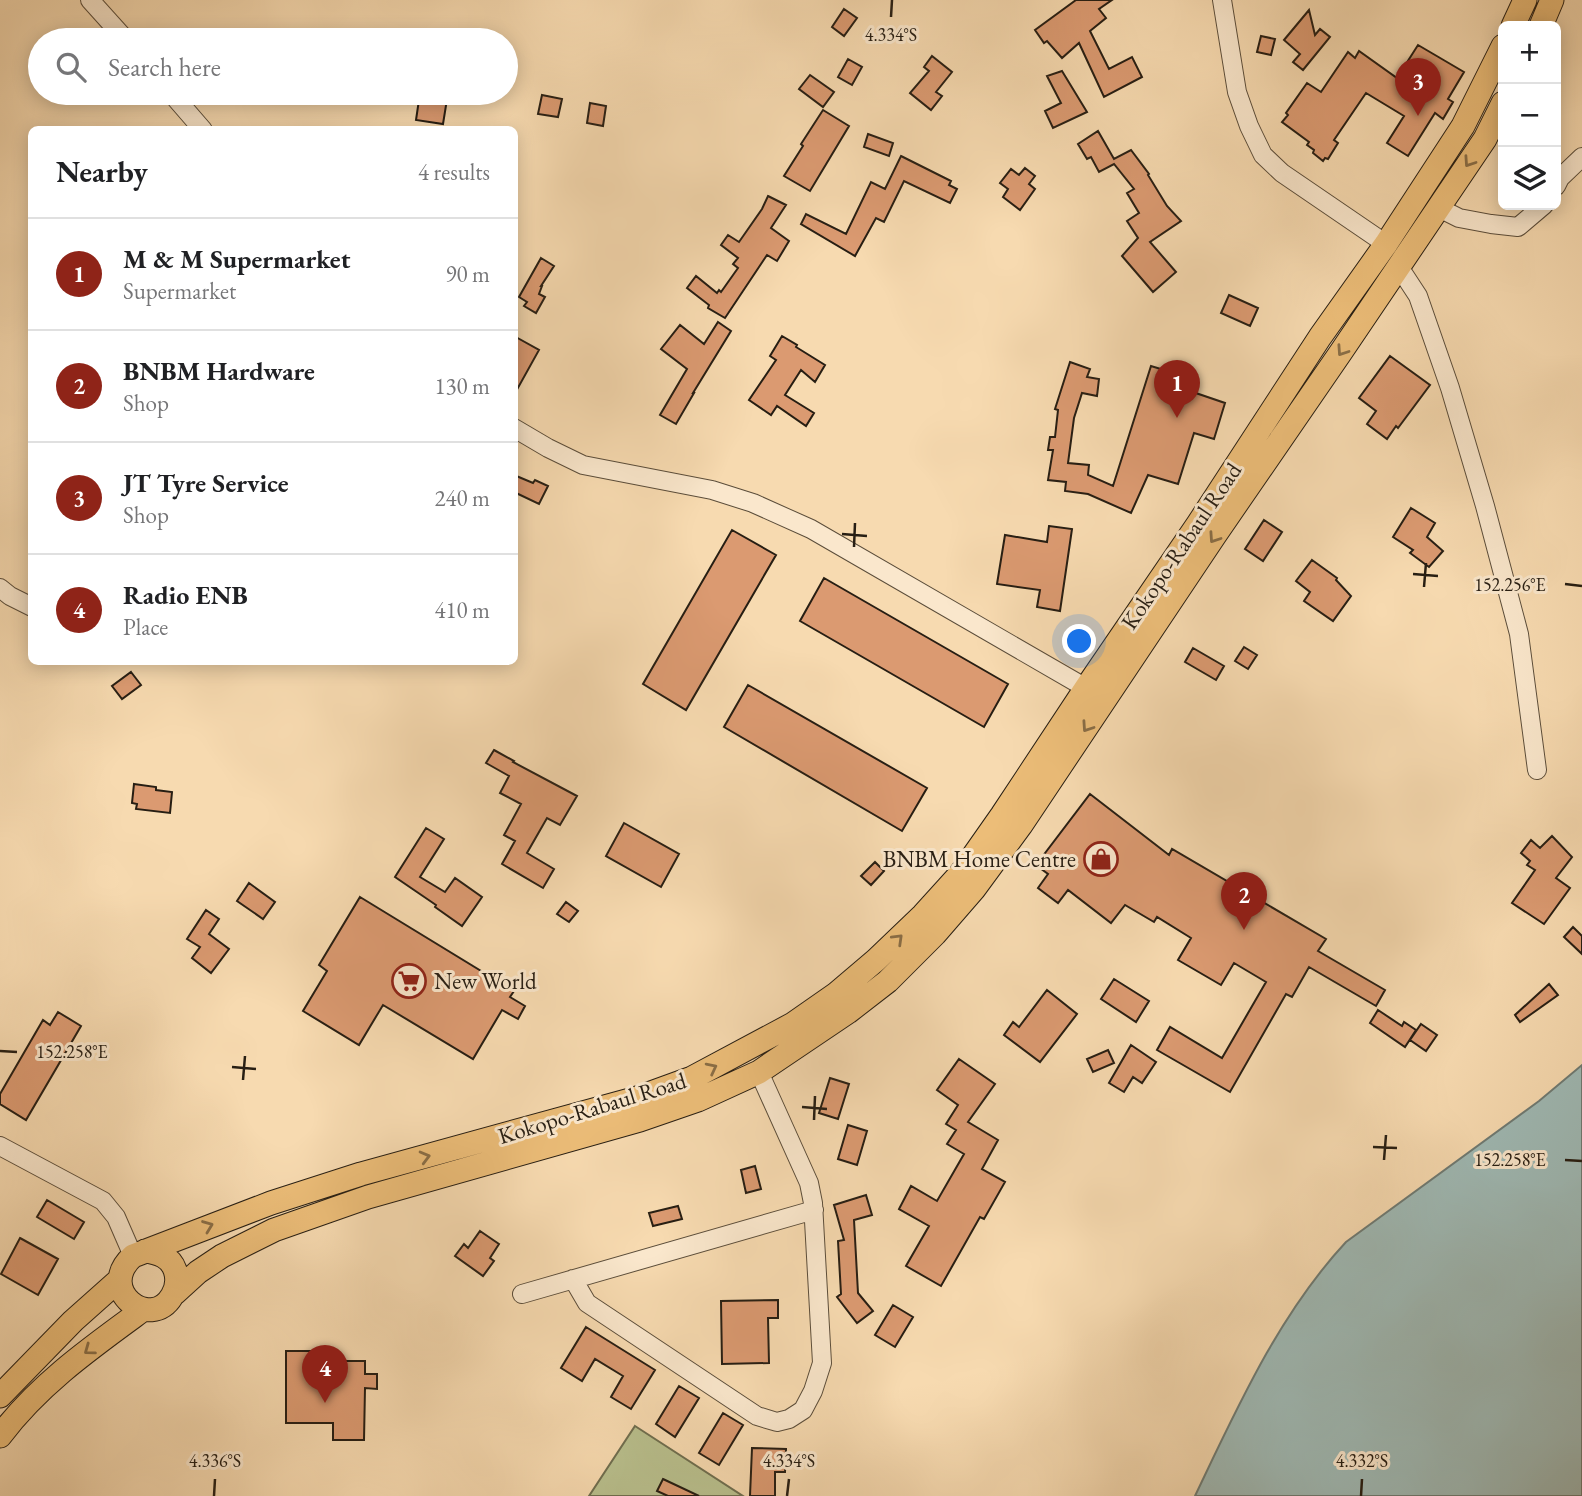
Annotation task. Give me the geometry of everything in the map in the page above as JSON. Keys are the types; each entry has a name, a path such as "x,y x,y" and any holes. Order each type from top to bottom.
{"main road":[{"path":"1515,21 1525,0"},
{"path":"1543,21 1552,0"},
{"name":"Kokopo-Rabaul Road","path":"139,1254 271,1203 361,1174 637,1098 692,1078 793,1024 836,994 876,960 923,915 962,872 1198,524 1320,337 1386,244 1463,126 1498,56"},
{"name":"Kokopo-Rabaul Road","path":"175,1293 198,1272 222,1256 274,1230 380,1194 640,1120 698,1100 759,1072 848,1012 888,981 974,890 1021,825 1439,208 1485,139 1498,113"},
{"path":"157,1253 168,1259 175,1269 177,1280 175,1293 170,1300 153,1309 134,1306 121,1291 119,1280 126,1262 139,1254 157,1253"},
{"path":"0,1396 73,1321 119,1280"},
{"path":"0,1436 14,1417 46,1385 144,1309"}],"street":[{"path":"90,0 114,28"},
{"path":"1223,0 1237,92 1248,126 1263,155 1282,173 1386,244"},
{"path":"181,105 200,126"},
{"path":"1561,177 1582,157"},
{"path":"1439,208 1459,218 1518,227 1538,210"},
{"path":"1399,267 1418,296 1450,388 1485,506 1519,634 1537,770"},
{"path":"518,430 583,465 712,490 753,503 811,528 1086,688"},
{"path":"0,588 28,605"},
{"path":"573,1279 587,1303 757,1416 777,1422 789,1419 803,1410 813,1391 822,1363 814,1210 809,1183 759,1072"},
{"path":"0,1146 103,1201 139,1254"},
{"path":"522,1294 814,1210"}],"green space":[{"path":"635,1426 743,1496 589,1496"}],"water":[{"path":"1582,1065 1582,1496 1195,1496 1261,1363 1280,1331 1322,1270 1346,1242 1539,1101"}],"building":[{"path":"1076,0 1112,0 1099,9 1106,18 1090,31 1109,69 1132,57 1142,77 1104,97 1079,43 1062,58 1047,41 1044,43 1035,30"},
{"path":"844,9 857,18 844,36 832,27"},
{"path":"1309,10 1315,35 1320,29 1330,37 1303,70 1293,62 1300,54 1284,40"},
{"path":"1261,36 1275,39 1271,55 1257,52"},
{"path":"1418,45 1464,72 1448,99 1453,102 1443,119 1435,113 1408,156 1387,143 1404,116 1366,93 1334,140 1338,143 1328,159 1323,161 1307,145 1309,142 1282,122 1307,83 1321,92 1348,52 1355,58 1359,51 1397,78"},
{"path":"932,56 952,72 936,92 942,96 931,110 910,93 929,71 924,67"},
{"path":"848,59 862,67 852,85 838,77"},
{"path":"1062,71 1087,112 1053,128 1045,111 1061,103 1047,76"},
{"path":"810,75 834,92 823,107 799,89"},
{"path":"542,95 562,99 558,117 538,114"},
{"path":"590,103 606,106 603,126 587,123"},
{"path":"418,105 446,105 443,124 416,120"},
{"path":"823,110 849,126 810,191 784,176"},
{"path":"1098,131 1114,159 1131,150 1149,174 1167,206 1181,221 1150,242 1176,272 1153,292 1122,256 1138,238 1127,221 1139,213 1127,193 1134,189 1114,164 1099,172 1091,157 1087,159 1078,144"},
{"path":"868,134 893,143 889,156 864,147"},
{"path":"901,156 951,181 949,185 957,189 950,203 904,181 884,222 876,218 855,256 801,224 806,214 846,234 871,182 885,189"},
{"path":"1025,168 1035,176 1029,184 1035,189 1020,210 1003,197 1008,189 1000,183 1011,169 1019,175"},
{"path":"768,196 786,205 771,228 789,241 777,261 767,255 725,318 708,308 709,305 687,288 696,276 717,293 719,290 721,292 738,268 733,264 738,258 721,245 728,235 739,242"},
{"path":"541,258 554,266 541,286 539,294 545,297 536,313 524,306 527,302 519,297"},
{"path":"1229,295 1258,308 1250,326 1221,313"},
{"path":"718,322 731,331 676,424 660,415 687,369 661,349 680,325 704,344"},
{"path":"782,336 825,365 815,382 801,370 785,395 814,413 806,426 777,406 771,415 749,400 776,360 770,356"},
{"path":"518,338 539,350 518,388"},
{"path":"1390,356 1430,385 1387,439 1367,424 1376,411 1359,398"},
{"path":"1070,362 1090,369 1087,377 1099,379 1097,396 1082,393 1074,418 1068,463 1089,465 1088,475 1113,486 1151,366 1190,378 1187,390 1225,403 1214,439 1194,433 1178,484 1148,475 1131,513 1088,494 1065,491 1066,482 1048,480 1053,450 1048,450 1050,437 1055,437 1058,410 1055,409"},
{"path":"518,477 548,486 539,504 518,494"},
{"path":"1411,508 1435,523 1427,537 1443,551 1429,567 1410,553 1413,550 1393,537"},
{"path":"1264,520 1282,532 1263,561 1245,549"},
{"path":"1049,526 1072,529 1060,611 1037,607 1040,590 997,584 1005,535 1047,542"},
{"path":"732,530 776,555 686,710 643,684"},
{"path":"1312,560 1337,578 1351,596 1333,621 1304,601 1310,592 1296,581"},
{"path":"824,578 1008,684 984,727 800,621"},
{"path":"1244,647 1257,655 1248,669 1235,661"},
{"path":"1193,648 1224,666 1216,680 1185,662"},
{"path":"131,672 141,685 122,699 112,686"},
{"path":"748,685 927,788 902,831 724,727"},
{"path":"494,750 577,796 560,825 547,818 527,853 554,869 543,888 502,864 515,841 504,835 521,804 500,793 509,776 486,763"},
{"path":"134,784 172,792 170,813 136,809 137,804 132,803"},
{"path":"1090,794 1169,855 1172,849 1326,939 1318,951 1385,990 1376,1006 1309,967 1292,997 1286,994 1230,1092 1157,1050 1170,1027 1222,1058 1266,982 1234,963 1221,985 1178,960 1191,938 1157,917 1154,922 1125,905 1111,923 1068,890 1058,903 1038,888 1048,874 1036,865"},
{"path":"624,823 679,854 661,887 606,856"},
{"path":"426,828 444,839 420,877 445,892 455,878 482,897 462,926 395,877"},
{"path":"1552,836 1572,857 1556,878 1570,888 1544,924 1512,903 1535,870 1527,865 1530,861 1521,853 1531,840 1540,848"},
{"path":"875,862 884,871 871,885 861,876"},
{"path":"249,883 275,902 263,919 237,901"},
{"name":"New World","path":"360,897 514,991 510,997 525,1006 518,1019 502,1010 473,1059 383,1005 359,1045 303,1011 327,971 319,965"},
{"path":"566,902 578,911 569,922 557,914"},
{"path":"206,910 219,919 209,934 229,949 211,973 192,958 200,947 187,939"},
{"path":"1573,927 1582,936 1582,954 1564,937"},
{"path":"1114,979 1149,1001 1136,1022 1101,999"},
{"path":"1549,984 1558,995 1520,1022 1515,1015"},
{"path":"1047,990 1077,1014 1040,1062 1004,1035 1013,1022 1019,1027"},
{"path":"1378,1010 1402,1026 1404,1022 1416,1030 1405,1047 1370,1023"},
{"path":"58,1012 81,1026 26,1120 0,1104 0,1094 43,1020 50,1025"},
{"path":"1421,1024 1437,1035 1426,1051 1410,1040"},
{"path":"1131,1045 1156,1062 1142,1083 1133,1077 1124,1092 1109,1083"},
{"path":"1108,1050 1114,1063 1093,1072 1087,1059"},
{"path":"959,1059 995,1084 968,1122 998,1140 982,1169 1005,1182 984,1219 980,1217 941,1286 906,1266 929,1226 899,1209 911,1186 937,1201 964,1154 947,1144 956,1130 946,1124 958,1105 937,1090"},
{"path":"830,1078 849,1084 838,1119 819,1113"},
{"path":"848,1125 867,1131 857,1165 838,1159"},
{"path":"755,1166 761,1189 746,1193 741,1170"},
{"path":"866,1195 872,1215 854,1220 858,1293 873,1311 857,1323 837,1297 841,1294 838,1241 844,1240 834,1205"},
{"path":"47,1200 84,1222 74,1239 37,1217"},
{"path":"678,1206 682,1219 653,1226 649,1213"},
{"path":"480,1231 499,1244 490,1258 494,1261 483,1276 455,1256 464,1244 468,1248"},
{"path":"20,1238 58,1259 38,1295 1,1274"},
{"path":"778,1300 778,1318 768,1318 769,1363 722,1364 721,1301"},
{"path":"893,1305 913,1317 895,1347 875,1335"},
{"path":"586,1327 655,1370 631,1409 611,1397 623,1376 595,1359 582,1381 561,1368"},
{"path":"286,1351 319,1351 319,1361 365,1361 365,1374 377,1374 377,1389 365,1388 364,1440 333,1440 333,1423 286,1423"},
{"path":"679,1386 699,1398 675,1437 656,1424"},
{"path":"723,1413 743,1425 719,1465 699,1453"},
{"path":"752,1448 786,1449 785,1472 775,1472 775,1496 750,1496"},
{"path":"663,1479 699,1496 668,1496 657,1491"}],"place":[{"name":"JT Tyre Service","path":"1418,116"},
{"name":"M & M Supermarket","path":"1177,418"},
{"name":"BNBM Home Centre","path":"1101,859"},
{"name":"BNBM Hardware","path":"1244,930"},
{"name":"New World","path":"409,981"},
{"name":"Radio ENB","path":"325,1403"}]}
